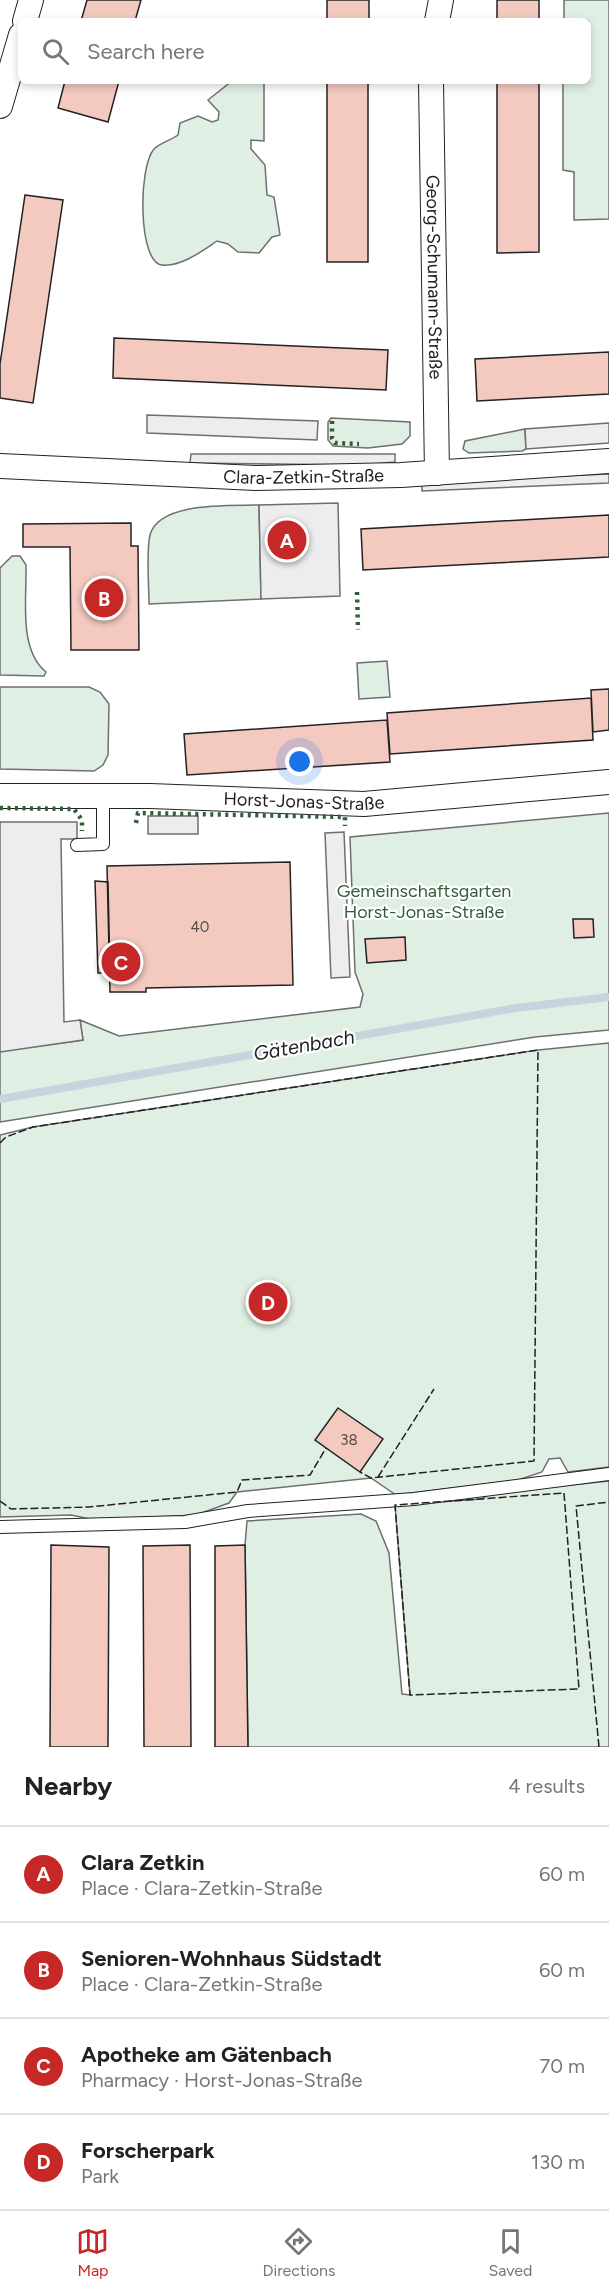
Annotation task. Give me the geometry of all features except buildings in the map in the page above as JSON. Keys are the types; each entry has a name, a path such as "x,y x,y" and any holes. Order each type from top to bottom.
{"street":[{"path":"26,18 31,0"},
{"path":"438,18 441,0"},
{"path":"0,106 18,45"},
{"name":"Georg-Schumann-Straße","path":"431,84 437,473"},
{"name":"Clara-Zetkin-Straße","path":"0,466 256,478 437,473 609,461"},
{"name":"Horst-Jonas-Straße","path":"0,796 103,796 394,803 609,782"}],"lane":[{"path":"77,845 103,844 103,796"},
{"path":"0,1527 185,1522 248,1511 414,1499 609,1474"}],"green space":[{"path":"564,0 609,0 609,219 574,220 574,172 563,170 563,84 591,84 591,18 564,18"},
{"path":"228,84 264,84 264,141 251,140 251,149 265,165 267,195 274,197 280,235 272,237 259,253 238,252 228,244 217,241 184,261 162,265 154,260 148,249 145,232 143,193 149,159 156,147 178,135 180,123 198,116 212,122 218,120 219,112 208,100"},
{"path":"331,418 410,422 410,436 402,444 368,448 333,446 328,440 328,422"},
{"path":"525,429 526,449 522,451 469,453 463,449 465,441"},
{"path":"259,505 261,599 149,604 149,542 156,524 167,516 197,508"},
{"path":"12,556 20,556 26,565 25,607 28,637 37,662 46,672 44,676 0,675 0,568"},
{"path":"387,661 390,697 359,699 357,663"},
{"path":"0,687 89,687 100,692 109,704 108,755 103,765 94,771 0,769"},
{"name":"Gemeinschaftsgarten Horst-Jonas-Straße","path":"609,813 609,1030 535,1037 0,1122 0,1051 83,1040 80,1020 119,1036 360,1007 363,994 355,972 350,837"},
{"path":"609,1043 609,1467 568,1472 560,1458 549,1459 542,1472 518,1480 396,1495 371,1478 237,1492 229,1503 196,1515 95,1520 71,1515 0,1517 0,1135 33,1127 538,1050"},
{"path":"609,1481 609,1747 248,1747 245,1545 247,1521 361,1514 376,1521 389,1553 402,1694 410,1695 395,1505 481,1499 493,1493"}],"shaded area":[{"path":"147,415 318,421 317,440 147,433"},
{"path":"609,423 609,443 526,449 525,429"},
{"path":"191,454 395,454 395,462 362,465 190,463"},
{"path":"609,474 609,483 422,491 422,482"},
{"path":"338,503 340,596 261,599 259,505"},
{"path":"148,816 198,816 198,834 148,834"},
{"path":"0,822 77,822 77,839 61,839 64,1022 80,1020 83,1040 0,1052"},
{"path":"344,832 350,977 331,978 325,833"}],"waterway":[{"name":"Gätenbach","path":"0,1099 516,1008 609,997"}],"hedge":[{"path":"332,421 332,438 335,443 359,444"},
{"path":"357,592 358,630"},
{"path":"0,808 74,809 82,820 82,831"},
{"path":"136,823 138,813 345,817 345,826"}],"fence":[{"path":"0,1143 6,1137 33,1127 538,1050 534,1461 371,1478 360,1472"},
{"path":"378,1477 434,1389"},
{"path":"0,1501 11,1509 89,1507 237,1492 242,1480 310,1475 326,1448"},
{"path":"564,1493 579,1689 410,1695 395,1505 564,1493"},
{"path":"599,1747 576,1506 609,1502"}],"place":[{"name":"Clara Zetkin","path":"287,540"},
{"name":"Senioren-Wohnhaus Südstadt","path":"104,598"},
{"name":"Apotheke am Gätenbach","path":"121,962"},
{"name":"Forscherpark","path":"268,1302"}]}
